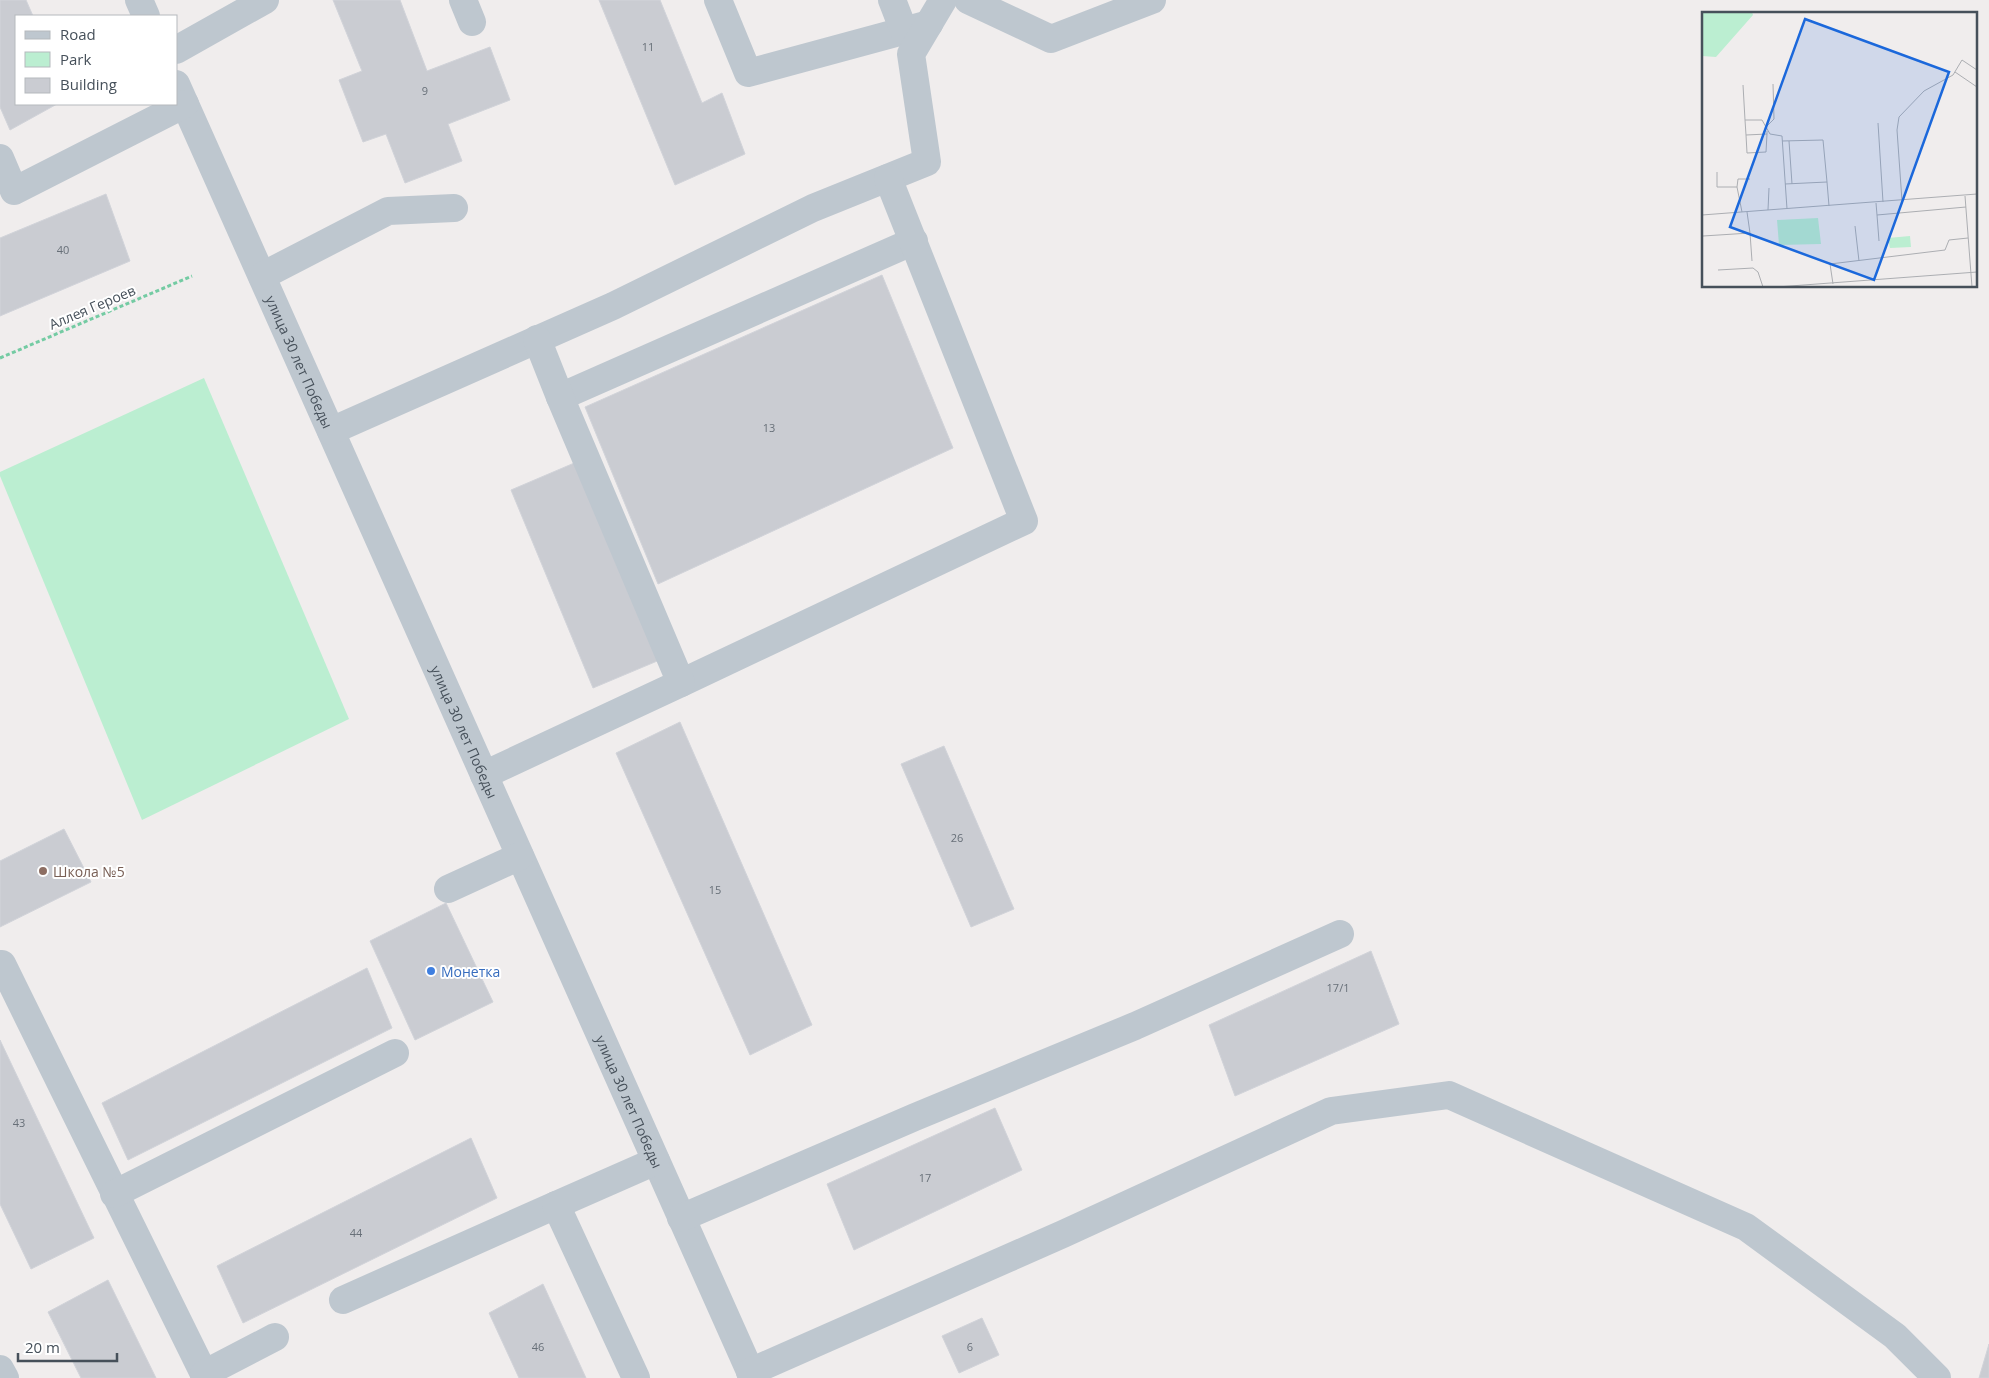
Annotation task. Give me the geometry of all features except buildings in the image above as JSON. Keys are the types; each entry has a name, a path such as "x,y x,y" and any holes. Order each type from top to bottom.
{"street":[{"path":"139,0 146,15"},
{"path":"178,49 265,0"},
{"path":"718,0 748,74 916,27 943,0"},
{"path":"892,0 916,27"},
{"path":"968,0 1051,39 1152,0"},
{"path":"331,430 613,306 813,208 927,162 911,54 916,27"},
{"name":"улица 30 лет Победы","path":"180,94 751,1375"},
{"path":"0,158 7,194 161,105"},
{"path":"484,775 1024,521 888,178"},
{"path":"262,276 388,211 454,208"},
{"path":"560,397 914,241"},
{"path":"537,339 681,683"},
{"path":"448,889 520,856"},
{"path":"681,1218 915,1117 1134,1026 1340,934"},
{"path":"0,964 2,964 205,1376 275,1337"},
{"path":"114,1194 395,1053"},
{"path":"751,1375 1331,1111 1449,1095 1746,1227 1895,1336 1937,1378"},
{"path":"343,1300 656,1160"},
{"path":"556,1206 636,1378"},
{"path":"0,1368 5,1378"}],"path":[{"name":"Аллея Героев","path":"0,358 192,276"}],"green space":[{"path":"204,378 349,719 142,820 0,476 0,472"}],"place":[{"name":"Школа №5","path":"43,871"},
{"name":"Монетка","path":"431,971"}]}
